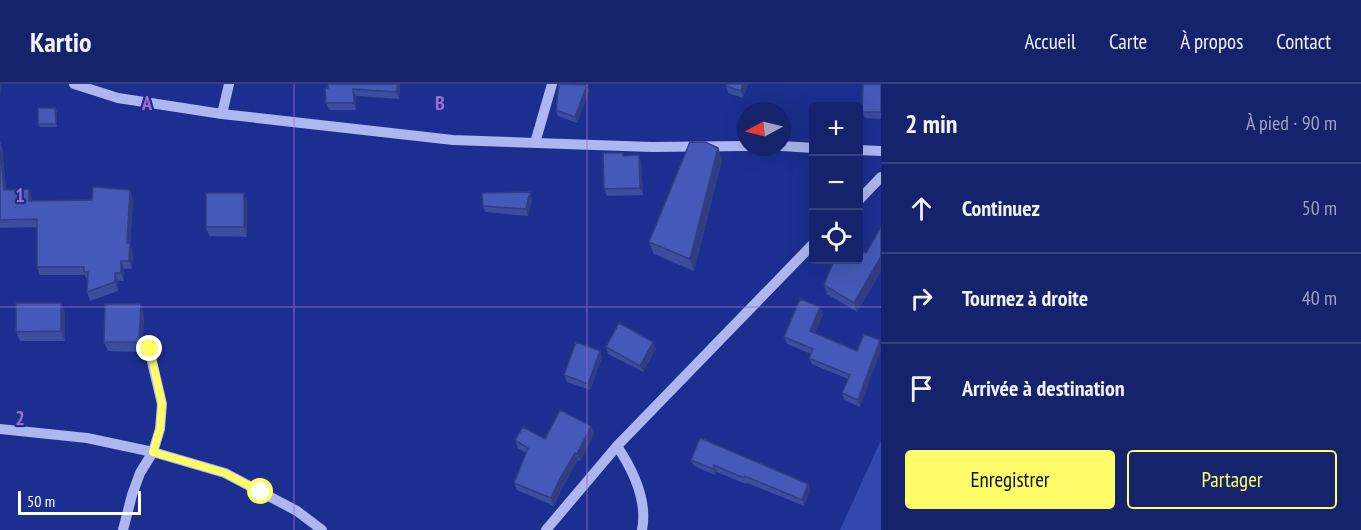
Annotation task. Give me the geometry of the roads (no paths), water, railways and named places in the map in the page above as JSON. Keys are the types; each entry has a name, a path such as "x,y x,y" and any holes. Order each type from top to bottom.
{"street":[{"path":"74,84 118,98 222,114 453,140 652,147 737,146"},
{"path":"222,114 229,84"},
{"path":"535,143 552,84"},
{"path":"791,147 809,148"},
{"path":"863,150 881,151"},
{"path":"863,196 881,177"},
{"path":"546,530 617,446 809,247"},
{"path":"123,530 140,473 153,452 160,429 162,404 150,349"},
{"path":"0,429 87,438 153,452 225,473 297,511 322,530"},
{"path":"617,446 633,471 641,502 642,530"}]}
